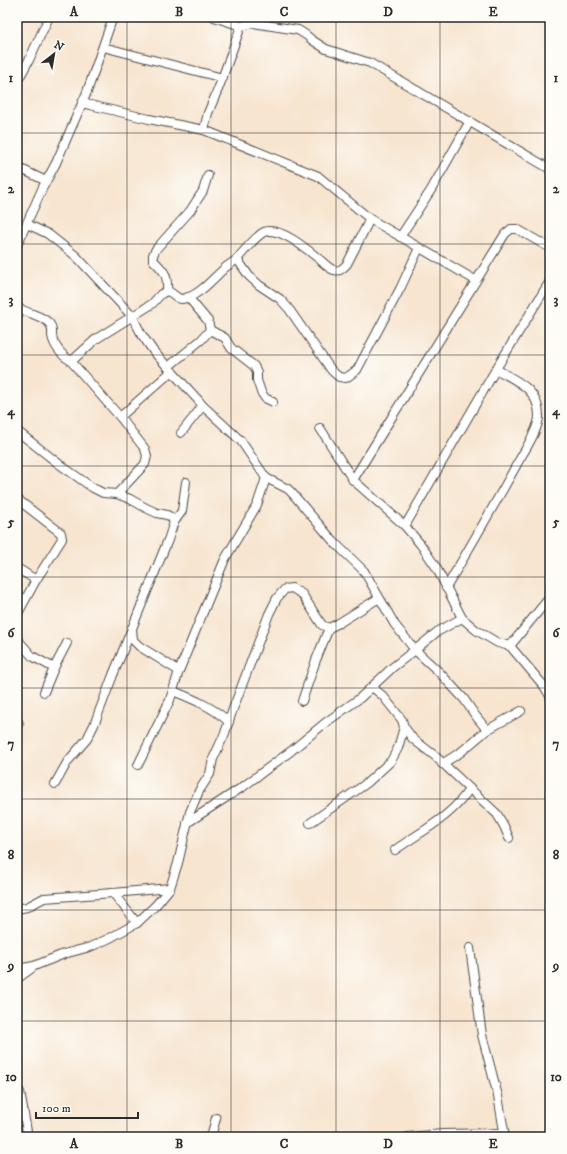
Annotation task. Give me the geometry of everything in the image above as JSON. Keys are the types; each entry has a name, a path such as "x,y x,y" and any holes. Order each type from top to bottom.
{"street":[{"path":"17,82 49,17"},
{"path":"17,245 46,181 56,163 82,103 113,17"},
{"path":"214,17 241,26 253,23 298,30 326,49 370,63 550,169"},
{"path":"204,130 208,113 223,78 241,26"},
{"path":"103,47 223,78"},
{"path":"82,103 204,130 318,176 370,219 475,280"},
{"path":"400,237 431,190 470,121"},
{"path":"17,167 46,181"},
{"path":"167,291 168,280 164,272 153,260 153,255 156,249 190,211 203,191 208,175"},
{"path":"70,360 74,359 96,339 152,304 161,294 170,291 178,298 182,299 193,296 237,259 264,232 273,231 287,236 310,252 330,269 339,270 347,264 370,219"},
{"path":"27,224 48,234 76,256 132,316 142,335 154,352 202,405 241,441 266,478 288,489 334,542 364,571 398,629 415,650 439,672 464,699 474,715 487,730"},
{"path":"353,480 475,280 505,234 511,228 517,229 550,248"},
{"path":"237,259 249,276 259,285 280,299 289,309 332,371 340,377 346,378 357,370 401,287 419,248"},
{"path":"405,526 496,369 550,281"},
{"path":"188,298 208,321 210,330 225,338 231,348 254,366 257,372 257,380 261,392 265,398 273,402"},
{"path":"17,318 19,308 34,314 50,324 54,344 120,416 145,449 145,464 117,494"},
{"path":"120,416 202,340 210,330"},
{"path":"446,588 500,496 532,438 539,421 538,408 532,393 528,388 496,369"},
{"path":"180,433 202,408 202,405"},
{"path":"320,428 353,480 405,526 421,545 436,567 462,618 476,630 498,643 510,646 544,686 550,696"},
{"path":"17,431 93,488 103,493 117,494 130,499 157,513 171,517 174,522"},
{"path":"138,765 170,700 179,671 225,559 255,509 266,478"},
{"path":"55,784 68,761 87,739 94,725 174,522 182,511 186,482"},
{"path":"17,499 61,533 62,539 36,580 17,615"},
{"path":"17,568 36,580"},
{"path":"17,969 34,966 64,954 90,947 137,923 156,905 170,888 194,802 210,774 213,759 225,733 269,614 277,598 285,589 292,588 302,594 322,625 329,628"},
{"path":"510,646 550,597"},
{"path":"302,701 329,628 340,623 380,598"},
{"path":"187,823 244,786 291,751 325,723 360,698 394,667 437,632 462,618"},
{"path":"132,628 133,640 179,671"},
{"path":"17,639 32,656 54,668"},
{"path":"44,692 67,643"},
{"path":"372,687 383,696 402,720 404,727 413,739 497,814 509,838"},
{"path":"173,691 198,701 216,711 229,722"},
{"path":"442,764 461,752 487,730 521,711"},
{"path":"310,823 367,783 391,760 398,748 404,727"},
{"path":"395,850 446,815 462,800 469,789"},
{"path":"17,910 27,907 44,898 113,894 170,888"},
{"path":"113,894 137,923"},
{"path":"408,1137 443,1134 505,1135 498,1096 482,1035 470,948"},
{"path":"17,979 34,966"},
{"path":"17,1087 20,1092 28,1137"},
{"path":"211,1137 216,1118"}]}
